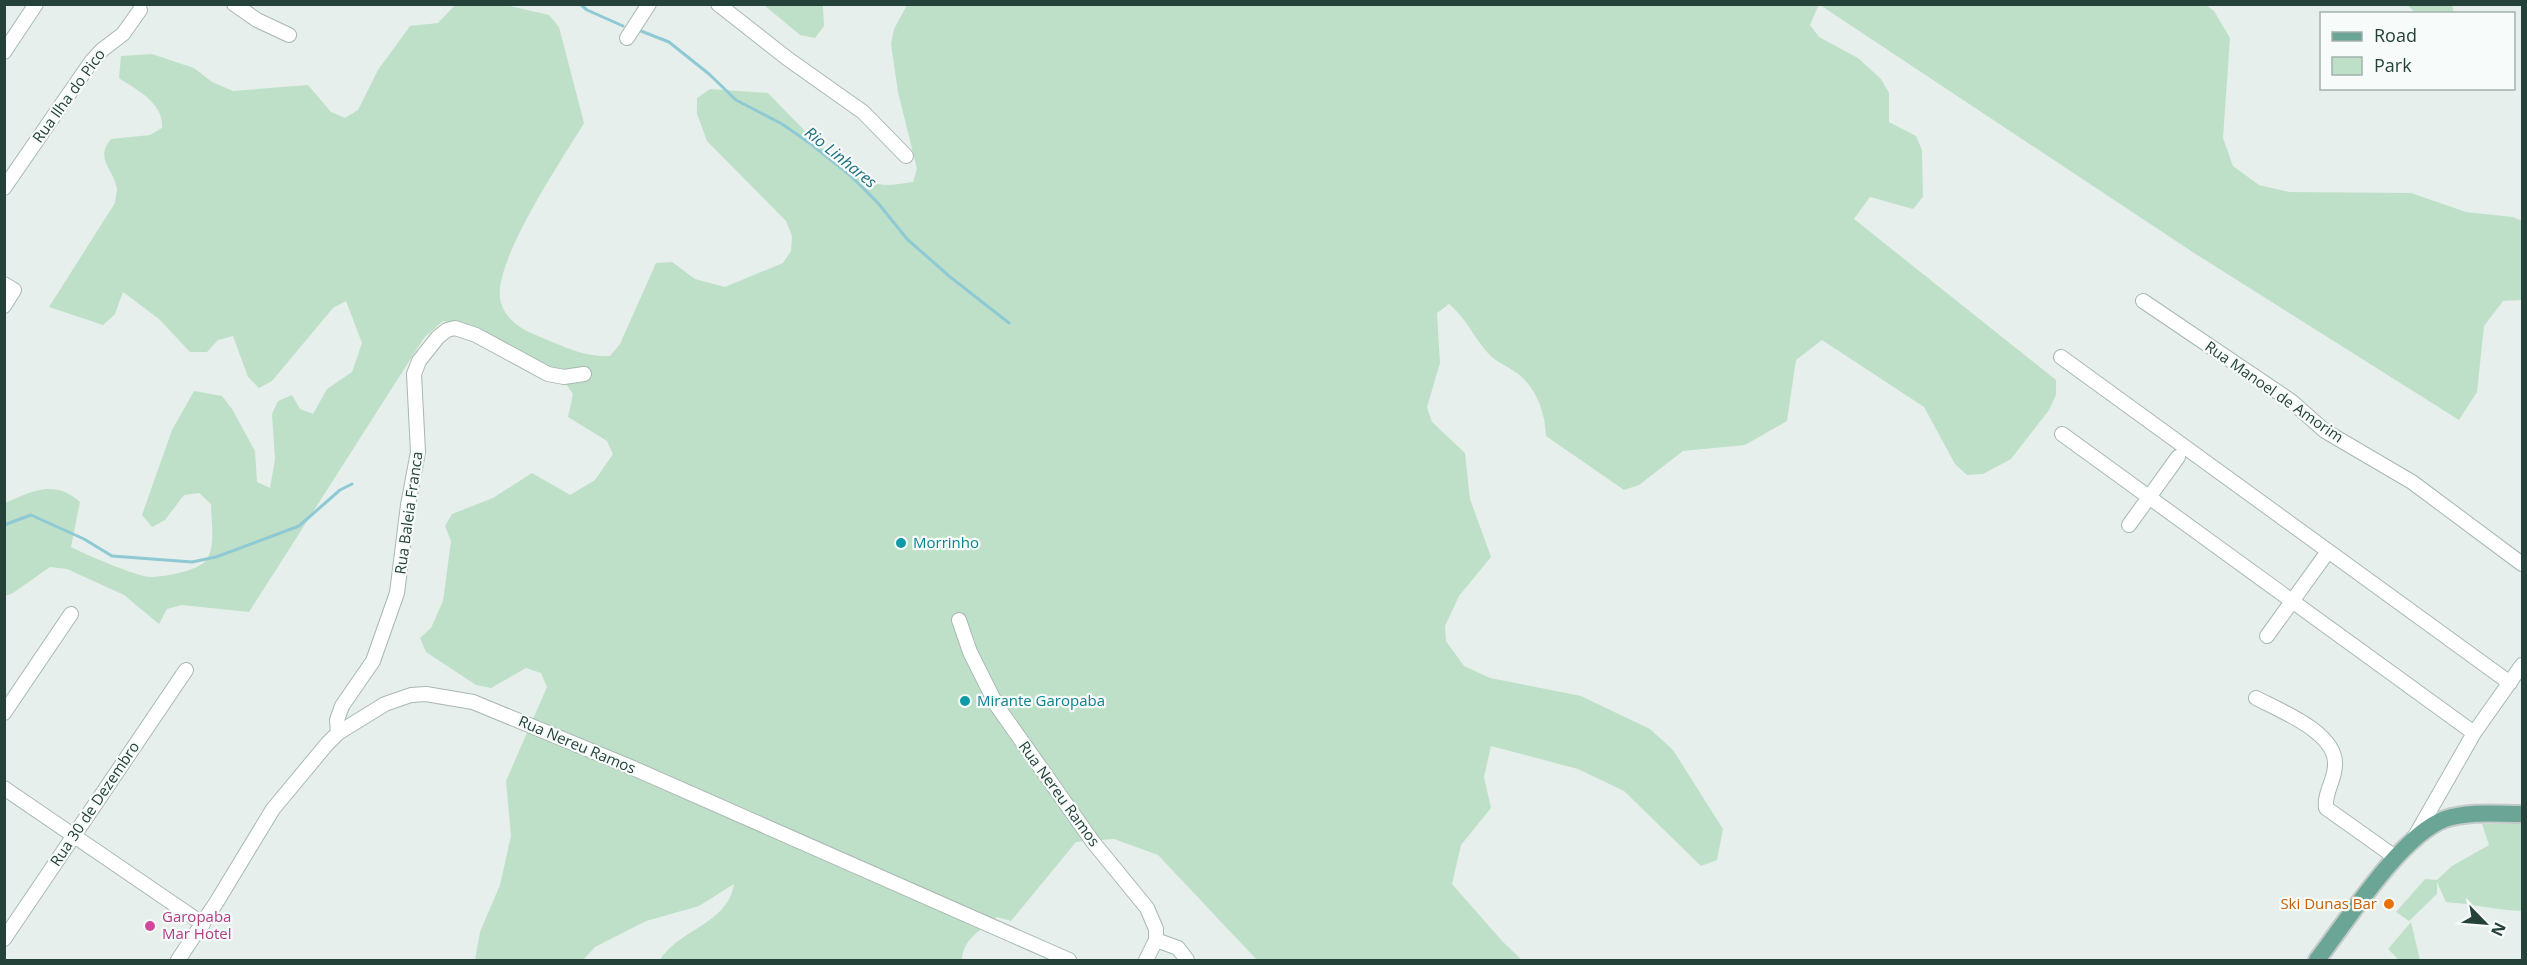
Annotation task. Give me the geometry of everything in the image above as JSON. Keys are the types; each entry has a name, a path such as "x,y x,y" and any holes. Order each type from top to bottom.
{"main road":[{"path":"2317,960 2413,838 2434,825 2456,816 2476,813 2523,814"}],"street":[{"path":"4,51 36,4"},
{"path":"234,4 256,20 289,35"},
{"path":"627,38 649,4"},
{"path":"718,4 788,59 863,112 906,156"},
{"name":"Rua Ilha do Pico","path":"4,188 91,62 123,34 140,10"},
{"path":"4,306 9,287"},
{"name":"Rua Manoel de Amorim","path":"2143,302 2291,401 2325,431 2412,482 2523,564"},
{"name":"Rua Baleia Franca","path":"338,733 338,720 342,706 373,661 397,593 408,505 418,452 414,374 419,361 438,337 447,330 455,328 476,335 548,374 564,377 584,374"},
{"path":"2061,357 2510,683"},
{"path":"2062,434 2474,733"},
{"path":"2129,525 2178,457"},
{"path":"2267,636 2324,557"},
{"path":"4,713 70,615"},
{"name":"Rua Nereu Ramos","path":"959,620 970,652 989,693 1092,842 1147,908 1156,929 1156,940"},
{"path":"2413,838 2474,733 2523,665"},
{"name":"Rua 30 de Dezembro","path":"5,938 186,670"},
{"name":"Rua Nereu Ramos","path":"178,960 203,924 273,810 297,778 338,733 374,710 397,699 426,694 464,699 633,768 1069,960"},
{"path":"2256,698 2305,723 2327,743 2335,763 2325,801 2326,808 2396,857"},
{"path":"4,788 203,924"},
{"path":"2434,802 2456,816"},
{"path":"1146,960 1156,940 1178,948 1187,960"}],"green space":[{"path":"1819,4 1810,25 1819,37 1858,58 1881,79 1889,93 1889,122 1916,136 1922,150 1923,197 1913,209 1870,197 1854,219 2056,380 2056,395 2049,410 2011,459 1983,474 1967,475 1955,464 1924,407 1822,340 1796,360 1787,421 1745,445 1683,451 1639,485 1624,490 1546,436 1544,417 1538,399 1528,383 1490,355 1455,309 1449,304 1437,313 1440,363 1427,407 1432,422 1465,453 1470,499 1491,557 1459,596 1445,626 1446,641 1464,666 1490,678 1581,696 1650,729 1673,750 1723,829 1717,860 1701,866 1624,791 1578,769 1491,746 1484,777 1491,808 1461,845 1452,884 1522,960 1257,960 1158,855 1114,839 1076,842 1011,921 997,917 969,941 962,960 660,960 668,949 723,908 734,884 699,906 646,921 595,947 583,960 475,960 480,932 500,885 511,836 506,781 547,687 541,673 526,668 491,688 476,685 426,652 420,638 431,628 443,601 451,541 445,526 452,514 493,498 532,473 570,495 595,480 613,454 607,441 568,417 573,394 557,371 473,326 443,321 424,338 249,612 182,605 167,609 159,624 124,595 67,569 50,567 13,593 5,596 5,503 43,489 62,491 80,502 71,547 99,560 150,577 181,572 203,563 211,547 211,504 199,493 184,495 165,520 152,527 142,515 172,430 194,391 222,396 232,409 255,451 257,482 270,488 275,459 272,414 278,401 292,395 300,409 313,414 327,389 352,372 362,343 346,301 333,308 272,381 259,388 248,377 233,336 218,340 207,352 190,352 159,319 123,292 115,314 103,325 49,307 115,203 117,189 106,164 104,152 106,146 111,139 150,135 162,128 159,111 154,104 119,78 121,56 152,54 194,68 212,82 233,91 308,85 331,112 345,118 358,110 378,70 410,26 438,23 455,5 506,5 549,15 559,27 584,123 530,212 517,239 506,264 500,286 501,303 513,322 531,333 576,351 610,356 620,344 656,263 672,262 695,279 725,287 783,263 791,251 792,236 786,221 707,141 697,114 697,98 710,89 768,93 822,147 855,173 885,185 913,182 917,169 898,92 891,44 894,29 907,5"},
{"path":"764,5 823,5 824,26 815,38 800,35"},
{"path":"1820,5 2206,5 2214,11 2230,38 2223,138 2233,166 2259,185 2289,192 2411,193 2466,212 2513,217 2522,221 2522,300 2503,301 2484,326 2477,392 2459,420 2194,253"},
{"path":"2407,5 2452,5 2454,12 2415,12"},
{"path":"2482,824 2522,824 2522,911 2446,902 2437,882 2437,894 2409,921 2396,912 2425,879 2437,880 2452,866 2489,845"},
{"path":"2411,922 2420,960 2399,960 2388,949"}],"waterway":[{"name":"Rio Linhares","path":"580,4 587,10 623,26"},
{"name":"Rio Linhares","path":"641,31 669,42 709,74 736,100 782,124 811,144 851,176 878,203 907,239 949,276 1009,323"},
{"path":"4,525 31,515 84,539 112,556 192,562 216,557 299,526 340,490 352,484"}],"place":[{"name":"Morrinho","path":"901,543"},
{"name":"Mirante Garopaba","path":"965,701"},
{"name":"Ski Dunas Bar","path":"2389,904"},
{"name":"Garopaba Mar Hotel","path":"150,926"}]}
